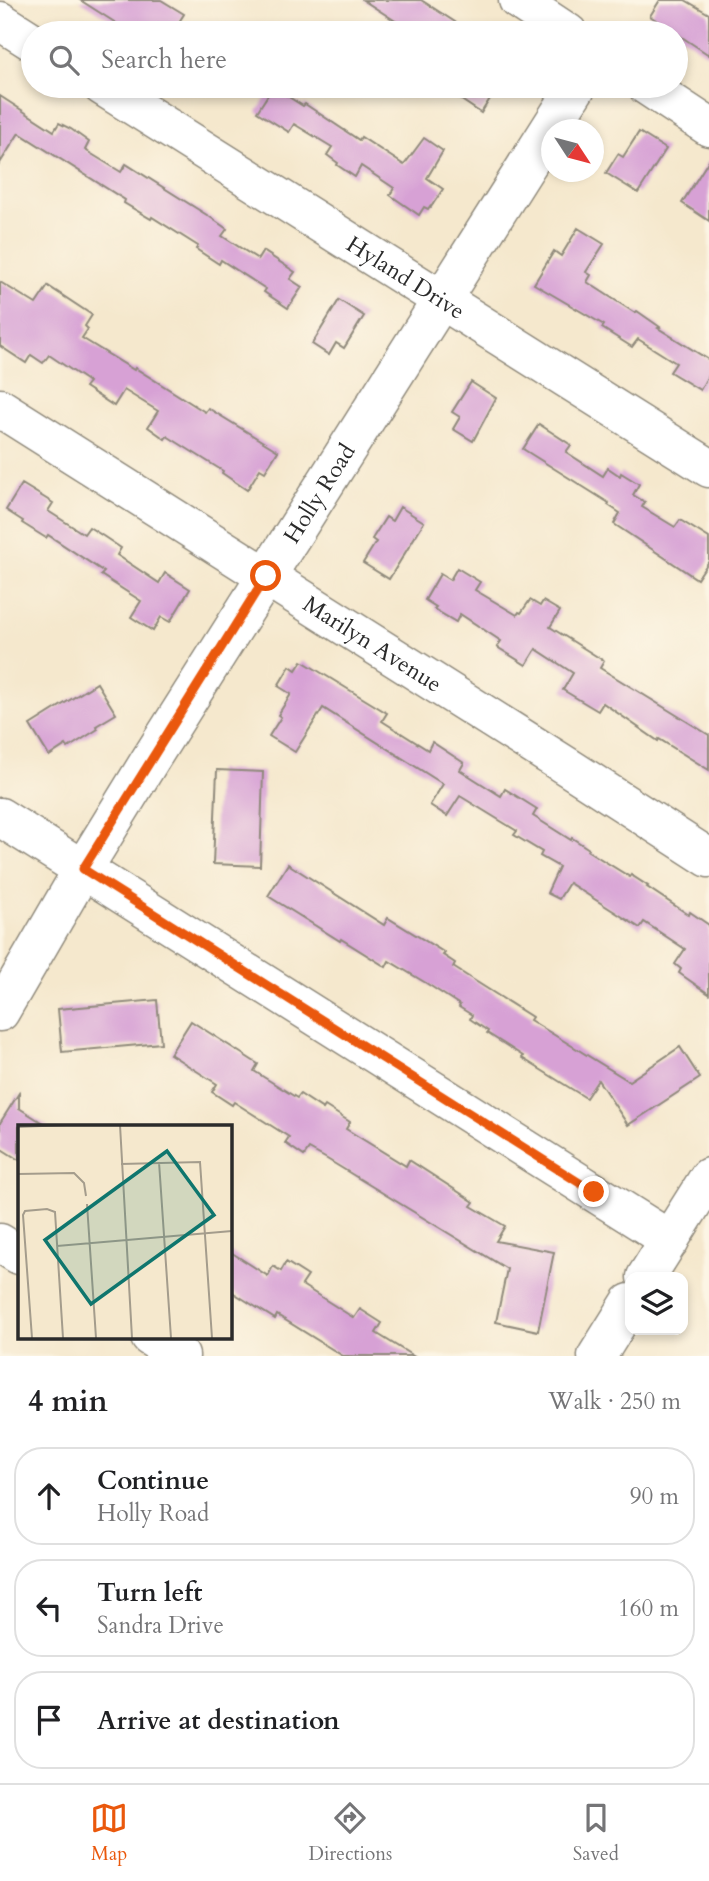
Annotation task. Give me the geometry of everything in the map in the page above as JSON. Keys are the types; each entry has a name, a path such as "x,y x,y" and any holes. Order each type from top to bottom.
{"street":[{"path":"518,0 550,21"},
{"path":"0,21 21,34"},
{"name":"Hyland Drive","path":"121,98 709,468"},
{"name":"Holly Road","path":"0,1012 83,869 569,98"},
{"path":"665,98 709,127"},
{"name":"Marilyn Avenue","path":"0,408 709,858"},
{"path":"0,817 670,1240"},
{"path":"649,1272 709,1177"},
{"path":"0,1243 18,1254"},
{"path":"597,1356 625,1311"},
{"path":"151,1338 180,1356"}],"building":[{"path":"80,0 161,0 184,14 180,21 113,21"},
{"path":"363,0 421,0 453,21 395,21"},
{"path":"660,0 685,0 709,14 709,55 688,41 688,21 658,21 650,16"},
{"path":"0,96 54,131 59,123 71,129 89,142 85,150 121,172 126,164 227,229 222,236 258,259 263,251 295,272 290,279 302,287 288,308 264,292 266,289 221,260 219,264 196,249 198,246 124,203 125,200 19,133 0,163"},
{"path":"266,98 290,98 303,106 305,104 359,140 361,137 404,165 424,138 443,151 427,178 443,189 431,207 424,207 419,215 390,195 394,188 361,166 355,177 337,165 338,163 327,155 332,147 294,124 289,132 257,112"},
{"path":"461,98 490,98 481,113"},
{"path":"639,132 666,149 638,193 606,173 618,154 623,157"},
{"path":"709,160 709,221 682,203"},
{"path":"578,228 604,244 586,272 591,275 587,282 635,313 637,311 660,327 658,328 709,360 709,374 700,390 670,372 676,363 638,339 632,347 602,328 604,325 534,284 554,251 561,256"},
{"path":"0,282 36,304 48,286 92,315 82,338 205,412 208,408 278,451 265,472 260,469 247,490 222,473 223,471 148,427 158,411 124,390 114,406 85,387 89,382 49,355 43,363 31,355 26,363 0,346"},
{"path":"339,300 364,316 344,348 336,343 329,355 312,344"},
{"path":"471,382 496,398 473,441 453,429 460,417 452,412"},
{"path":"539,424 571,445 566,452 603,476 608,468 639,484 633,495 645,502 642,507 675,527 680,520 709,538 709,561 697,579 614,524 620,513 608,505 609,503 523,449"},
{"path":"22,484 53,503 48,511 84,534 89,527 103,536 121,548 117,555 159,583 165,573 190,589 170,622 161,617 153,631 131,617 141,601 101,575 104,572 48,535 46,538 22,523 23,521 6,510"},
{"path":"400,507 424,522 389,579 363,563 376,542 372,539 386,517 392,521"},
{"path":"457,568 480,582 475,590 517,615 530,600 540,606 543,601 560,611 550,627 604,661 600,668 709,735 709,770 659,739 658,741 603,703 598,711 563,690 573,673 536,649 526,665 497,647 501,641 460,614 456,622 434,609 436,607 425,600 440,574 450,580"},
{"path":"302,661 387,713 382,721 428,750 432,742 464,763 460,770 501,796 505,789 537,809 533,816 709,925 709,994 679,973 681,969 675,964 685,949 644,922 640,928 569,883 559,899 547,893 559,867 540,856 542,852 514,835 517,831 460,796 447,816 430,805 443,784 323,708 295,752 269,736 291,694 278,686 290,666 296,670"},
{"path":"97,683 116,714 68,748 66,745 49,756 30,725"},
{"path":"217,770 263,772 260,866 213,864"},
{"path":"288,864 384,925 388,918 445,953 443,955 455,963 453,967 532,1017 530,1020 629,1081 680,1047 700,1078 628,1125 598,1080 586,1098 487,1033 488,1031 470,1019 472,1015 459,1007 460,1005 426,983 389,961 386,967 268,896"},
{"path":"157,1000 161,1043 62,1052 58,1009"},
{"path":"191,1021 258,1064 254,1071 297,1098 300,1094 323,1109 325,1106 350,1122 346,1129 406,1166 409,1160 474,1202 471,1206 505,1226 496,1241 554,1252 538,1331 496,1322 507,1269 327,1159 309,1149 304,1156 285,1143 289,1137 234,1102 232,1105 212,1092 217,1084 170,1054"},
{"path":"19,1093 19,1108 46,1125 18,1125 18,1159 0,1148 0,1123"},
{"path":"231,1252 268,1276 273,1266 281,1271 286,1262 308,1276 302,1285 354,1318 360,1309 382,1323 376,1333 413,1356 343,1356 277,1315 275,1319 231,1291"}],"route":[{"path":"266,576 83,869 594,1192"}]}
